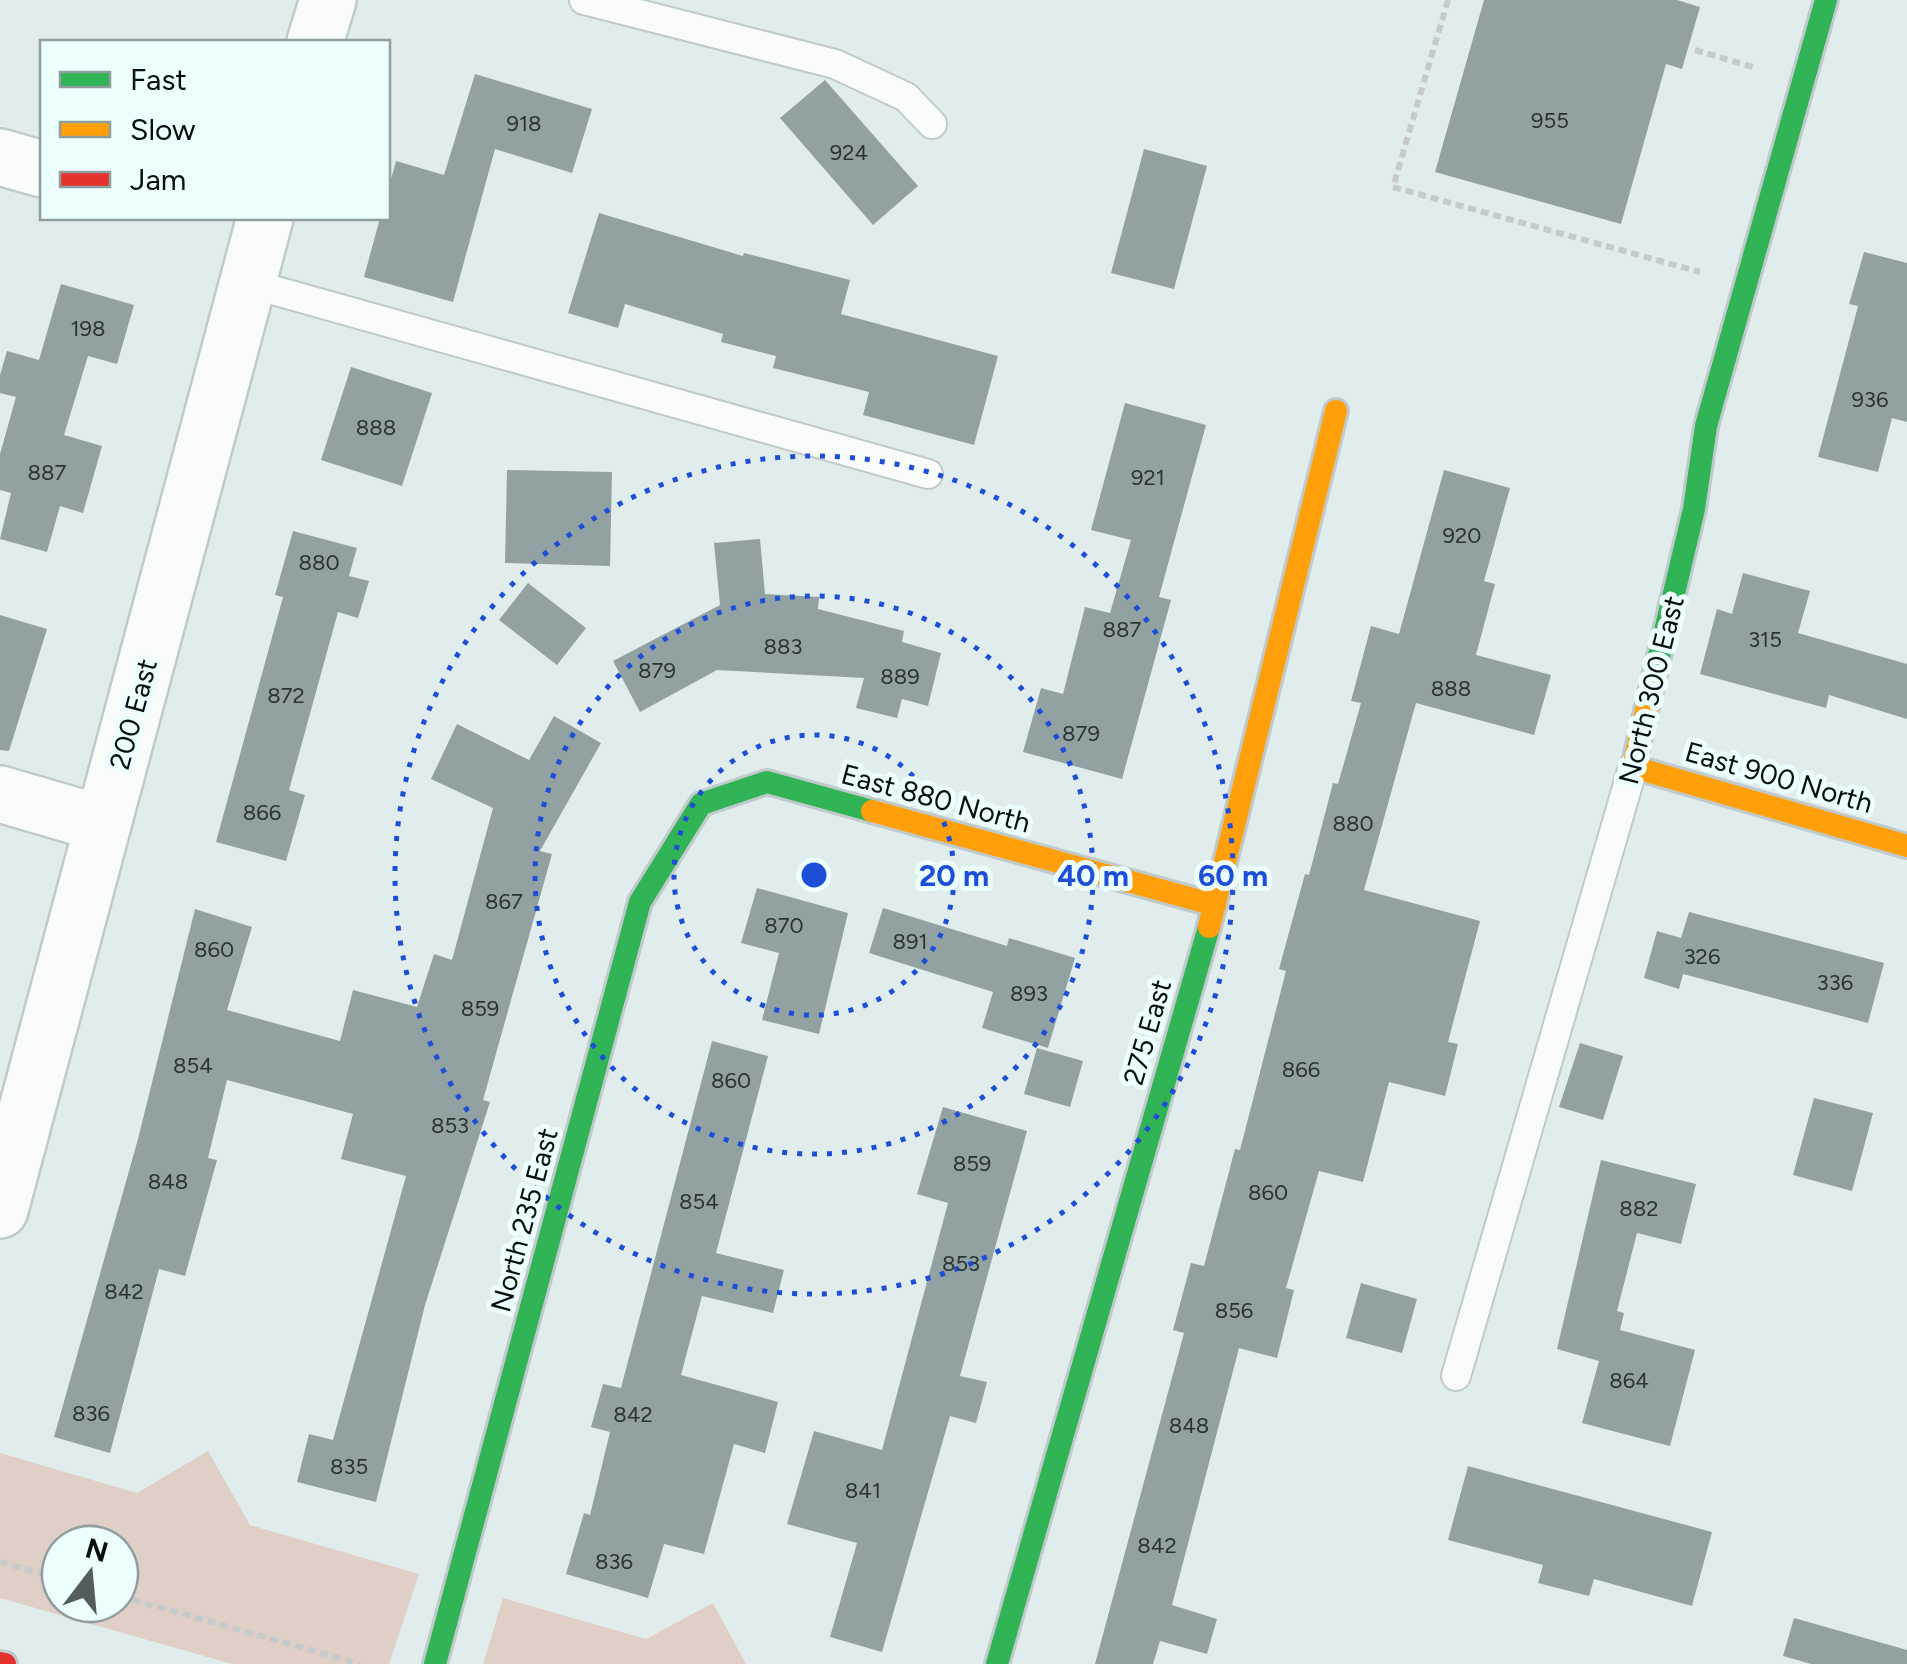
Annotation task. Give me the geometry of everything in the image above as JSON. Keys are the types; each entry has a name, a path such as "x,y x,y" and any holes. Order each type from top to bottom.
{"street":[{"path":"316,40 328,0"},
{"name":"North 300 East","path":"1634,767 1694,510 1706,426 1826,0"},
{"path":"0,156 40,167"},
{"name":"200 East","path":"0,1210 248,283 247,222"},
{"name":"275 East","path":"998,1664 1215,906 1336,411"},
{"name":"East 900 North","path":"1634,767 1907,846"},
{"name":"East 880 North","path":"701,804 767,782 1215,906"},
{"path":"0,794 103,824"},
{"name":"North 235 East","path":"435,1664 640,902 701,804"}],"lane":[{"path":"584,0 836,64 906,97 932,124"},
{"path":"248,283 928,474"},
{"name":"North 300 East","path":"1456,1376 1634,767"}],"path":[{"path":"1448,0 1393,187 1701,273"},
{"path":"1695,50 1758,68"},
{"path":"0,1562 40,1573"},
{"path":"140,1602 360,1664"}],"shaded area":[{"path":"208,1451 250,1525 419,1574 389,1664 232,1664 91,1624 140,1624 140,1524 40,1524 40,1609 0,1598 0,1453 137,1493"},
{"path":"503,1598 646,1639 713,1603 746,1664 483,1664"}],"building":[{"path":"1484,0 1677,0 1700,7 1682,69 1666,64 1621,224 1435,172"},
{"path":"475,74 592,109 572,173 495,149 453,302 364,277 379,220 390,220 390,183 396,161 444,175"},
{"path":"825,80 918,186 873,225 780,118"},
{"path":"1144,149 1207,166 1174,289 1111,273"},
{"path":"599,213 743,256 744,253 850,280 841,314 998,356 974,445 863,415 869,392 773,368 776,356 721,342 723,334 625,304 618,328 568,313"},
{"path":"1864,252 1907,263 1907,422 1892,418 1878,472 1818,457 1858,306 1849,304"},
{"path":"61,284 134,305 117,364 88,356 64,435 102,446 83,513 60,506 47,552 0,539 11,493 0,490 0,454 16,397 0,393 0,375 7,351 39,360"},
{"path":"351,367 432,393 402,486 321,460"},
{"path":"1125,403 1206,425 1159,597 1171,600 1122,779 1023,752 1041,688 1063,694 1085,607 1110,613 1131,540 1091,530"},
{"path":"507,470 612,472 610,566 505,563"},
{"path":"1444,470 1510,488 1484,581 1495,584 1476,655 1551,675 1534,735 1416,703 1364,890 1480,921 1448,1042 1458,1044 1445,1096 1389,1082 1363,1182 1319,1171 1286,1288 1294,1290 1277,1358 1239,1348 1172,1605 1217,1619 1207,1654 1160,1641 1153,1664 1095,1664 1184,1333 1173,1330 1191,1263 1204,1266 1235,1149 1240,1150 1286,971 1279,969 1333,783 1338,784 1361,703 1351,701 1371,626 1399,634"},
{"path":"293,531 357,548 349,576 369,581 358,618 338,612 289,790 305,795 286,861 216,842 283,597 275,595"},
{"path":"760,539 765,594 819,597 818,609 904,631 902,642 941,653 928,706 902,699 897,718 856,708 864,678 717,670 640,712 613,661 720,605 714,543"},
{"path":"1743,573 1810,591 1798,633 1907,664 1907,719 1829,695 1826,708 1700,674 1717,609 1732,614"},
{"path":"528,583 586,628 557,665 499,620"},
{"path":"0,615 47,629 9,751 0,750"},
{"path":"554,716 601,743 540,851 552,854 483,1100 490,1102 425,1305 376,1502 297,1482 309,1434 333,1440 406,1176 341,1159 353,1114 227,1080 208,1158 217,1160 185,1276 159,1269 110,1453 54,1437 138,1139 195,909 252,927 227,1010 340,1041 353,990 417,1007 434,954 452,960 493,808 431,779 457,724 529,760"},
{"path":"757,888 848,913 819,1034 762,1020 779,953 741,943"},
{"path":"883,908 1007,946 1009,938 1075,958 1048,1048 982,1028 993,992 869,953"},
{"path":"1689,912 1884,963 1868,1023 1683,974 1679,989 1644,978 1657,931 1681,938"},
{"path":"712,1041 768,1056 716,1253 784,1270 773,1313 702,1296 681,1375 778,1402 765,1453 734,1444 704,1554 664,1544 648,1598 566,1574 584,1513 590,1515 610,1432 591,1427 603,1384 621,1388"},
{"path":"1580,1043 1623,1056 1603,1120 1559,1107"},
{"path":"1037,1048 1083,1061 1070,1107 1024,1094"},
{"path":"1814,1098 1873,1113 1852,1191 1793,1175"},
{"path":"943,1107 1027,1131 960,1376 987,1382 976,1423 950,1416 882,1652 830,1637 857,1543 787,1524 814,1431 882,1450 948,1203 917,1194"},
{"path":"1601,1160 1696,1184 1681,1244 1637,1233 1617,1311 1624,1313 1620,1330 1695,1350 1670,1446 1582,1423 1599,1361 1557,1349"},
{"path":"1361,1283 1417,1299 1402,1353 1346,1338"},
{"path":"1468,1466 1712,1532 1692,1606 1594,1579 1589,1596 1538,1583 1543,1565 1448,1540"},
{"path":"1794,1618 1907,1650 1907,1664 1811,1664 1783,1656"}],"traffic: fast":[{"path":"1651,690 1694,509 1706,426 1826,0"},
{"path":"435,1664 640,902 701,804 767,782 872,811"},
{"path":"997,1664 1209,927"}],"traffic: slow":[{"path":"1209,927 1336,411"},
{"path":"1651,690 1633,767 1907,846"},
{"path":"872,811 1215,905"}],"traffic: jam":[{"path":"0,1663 5,1664"}]}
